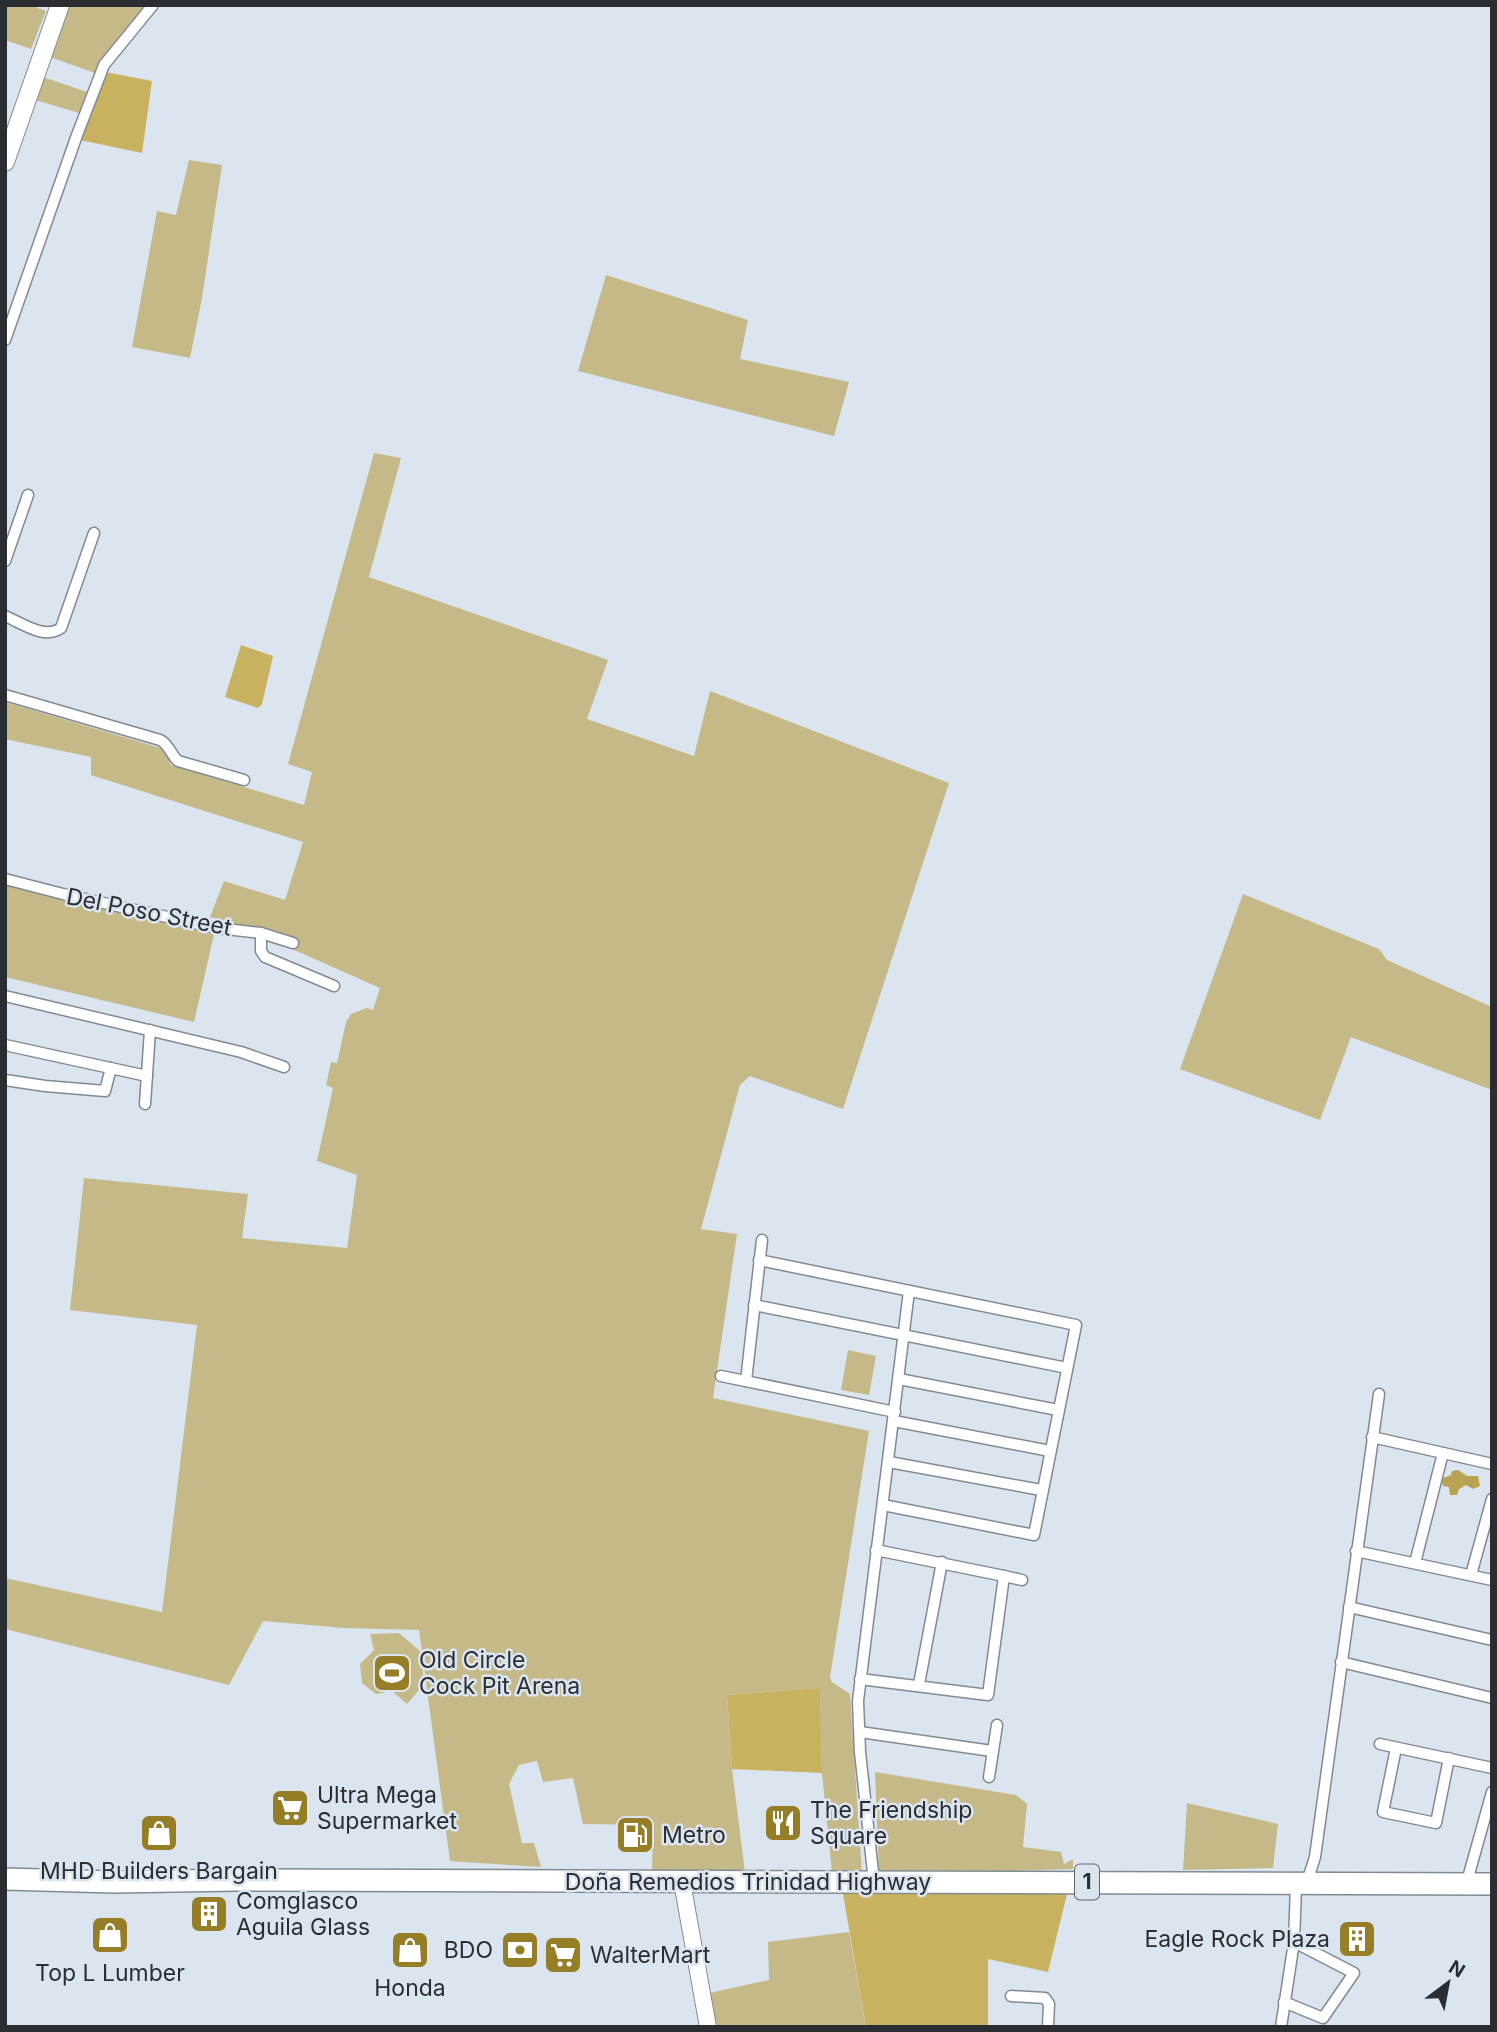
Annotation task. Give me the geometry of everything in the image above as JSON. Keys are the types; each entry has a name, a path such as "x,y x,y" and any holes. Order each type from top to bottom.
{"highway":[{"name":"Doña Remedios Trinidad Highway","path":"5,1879 114,1882 1101,1881 1492,1885"}],"main road":[{"path":"5,162 11,127 60,5"}],"street":[{"path":"5,340 104,65 153,5"},
{"path":"5,561 28,495"},
{"path":"5,616 40,632 54,632 61,628 94,533"},
{"path":"5,695 160,740 178,761 244,780"},
{"name":"Del Poso Street","path":"5,878 63,894 204,925 261,933 293,943"},
{"path":"261,933 261,951 265,957 334,986"},
{"path":"5,996 241,1052 284,1067"},
{"path":"145,1104 150,1030"},
{"path":"5,1045 147,1076"},
{"path":"5,1080 105,1091 111,1068"},
{"path":"746,1381 762,1240"},
{"path":"759,1260 819,1270 1076,1325 1034,1535 883,1505"},
{"path":"874,1882 860,1752 858,1701 909,1291"},
{"path":"754,1305 1067,1368"},
{"path":"721,1376 1050,1451"},
{"path":"899,1379 1058,1410"},
{"path":"1281,2027 1301,1885 1315,1857 1379,1394"},
{"path":"1372,1437 1492,1464"},
{"path":"1415,1563 1443,1453"},
{"path":"889,1462 1041,1490"},
{"path":"1471,1575 1492,1499"},
{"path":"876,1550 1023,1580"},
{"path":"1356,1551 1492,1580"},
{"path":"919,1685 943,1562"},
{"path":"860,1679 988,1695 1004,1576"},
{"path":"1349,1607 1492,1640"},
{"path":"1341,1662 1492,1698"},
{"path":"989,1777 996,1725"},
{"path":"860,1732 992,1751"},
{"path":"1380,1744 1492,1768"},
{"path":"1396,1748 1383,1812 1436,1823 1449,1758"},
{"path":"1466,1885 1492,1792"},
{"path":"682,1882 708,2027"},
{"path":"1294,1942 1354,1973"},
{"path":"1284,2002 1323,2018 1360,1962"},
{"path":"1011,1996 1045,1998 1049,2004 1048,2027"}],"shaded area":[{"path":"5,5 30,5 46,11 31,49 5,40"},
{"path":"69,5 147,5 99,64 95,73 50,57"},
{"path":"105,72 152,81 142,153 80,140"},
{"path":"43,77 87,92 79,113 35,100"},
{"path":"189,160 222,165 190,358 132,347 157,211 176,215"},
{"path":"606,275 748,320 740,359 849,382 834,436 578,371"},
{"path":"374,453 401,458 369,577 608,660 587,719 694,756 710,691 949,783 843,1109 750,1076 740,1085 701,1229 737,1234 713,1398 869,1431 830,1677 832,1682 850,1694 862,1874 832,1873 822,1773 820,1688 727,1695 732,1769 745,1872 652,1872 653,1825 583,1824 573,1778 543,1782 537,1761 519,1765 509,1784 522,1843 534,1843 541,1867 463,1862 450,1861 419,1630 344,1628 263,1621 229,1685 5,1629 5,1578 162,1612 197,1325 70,1310 84,1178 248,1194 242,1238 347,1248 357,1175 317,1161 333,1088 326,1085 331,1062 337,1063 346,1022 351,1014 367,1008 373,1010 380,988 292,949 294,941 210,917 224,881 285,900 303,842 91,775 91,757 5,739 5,702 164,749 171,765 304,805 312,772 288,764"},
{"path":"241,645 273,656 262,704 258,708 225,697"},
{"path":"5,883 215,930 194,1022 5,977"},
{"path":"1243,894 1379,949 1387,960 1492,1007 1492,1090 1351,1037 1320,1120 1180,1069"},
{"path":"848,1350 876,1356 869,1395 841,1390"},
{"path":"1458,1470 1467,1476 1478,1476 1480,1486 1473,1489 1466,1485 1459,1489 1457,1495 1450,1495 1449,1487 1443,1486 1442,1481 1451,1475 1452,1471"},
{"name":"Old Circle Cock Pit Arena","path":"399,1633 421,1652 424,1684 407,1704 392,1691 376,1694 362,1683 360,1664 374,1650 370,1634"},
{"path":"820,1688 822,1773 732,1769 727,1695"},
{"path":"875,1772 1016,1795 1027,1804 1023,1847 1061,1852 1064,1864 1073,1859 1073,1869 879,1875"},
{"path":"1187,1803 1278,1824 1273,1868 1183,1870"},
{"path":"843,1894 1067,1894 1048,1972 988,1959 988,2027 866,2027"},
{"path":"849,1932 866,2027 711,2027 705,1994 769,1980 768,1942"}],"place":[{"name":"Old Circle Cock Pit Arena","path":"392,1673"},
{"name":"Ultra Mega Supermarket","path":"290,1808"},
{"name":"The Friendship Square","path":"783,1823"},
{"name":"MHD Builders Bargain","path":"159,1833"},
{"name":"Metro","path":"635,1835"},
{"name":"Comglasco Aguila Glass","path":"209,1914"},
{"name":"Top L Lumber","path":"110,1935"},
{"name":"Eagle Rock Plaza","path":"1357,1939"},
{"name":"Honda","path":"410,1950"},
{"name":"BDO","path":"520,1950"},
{"name":"WalterMart","path":"563,1955"}]}
